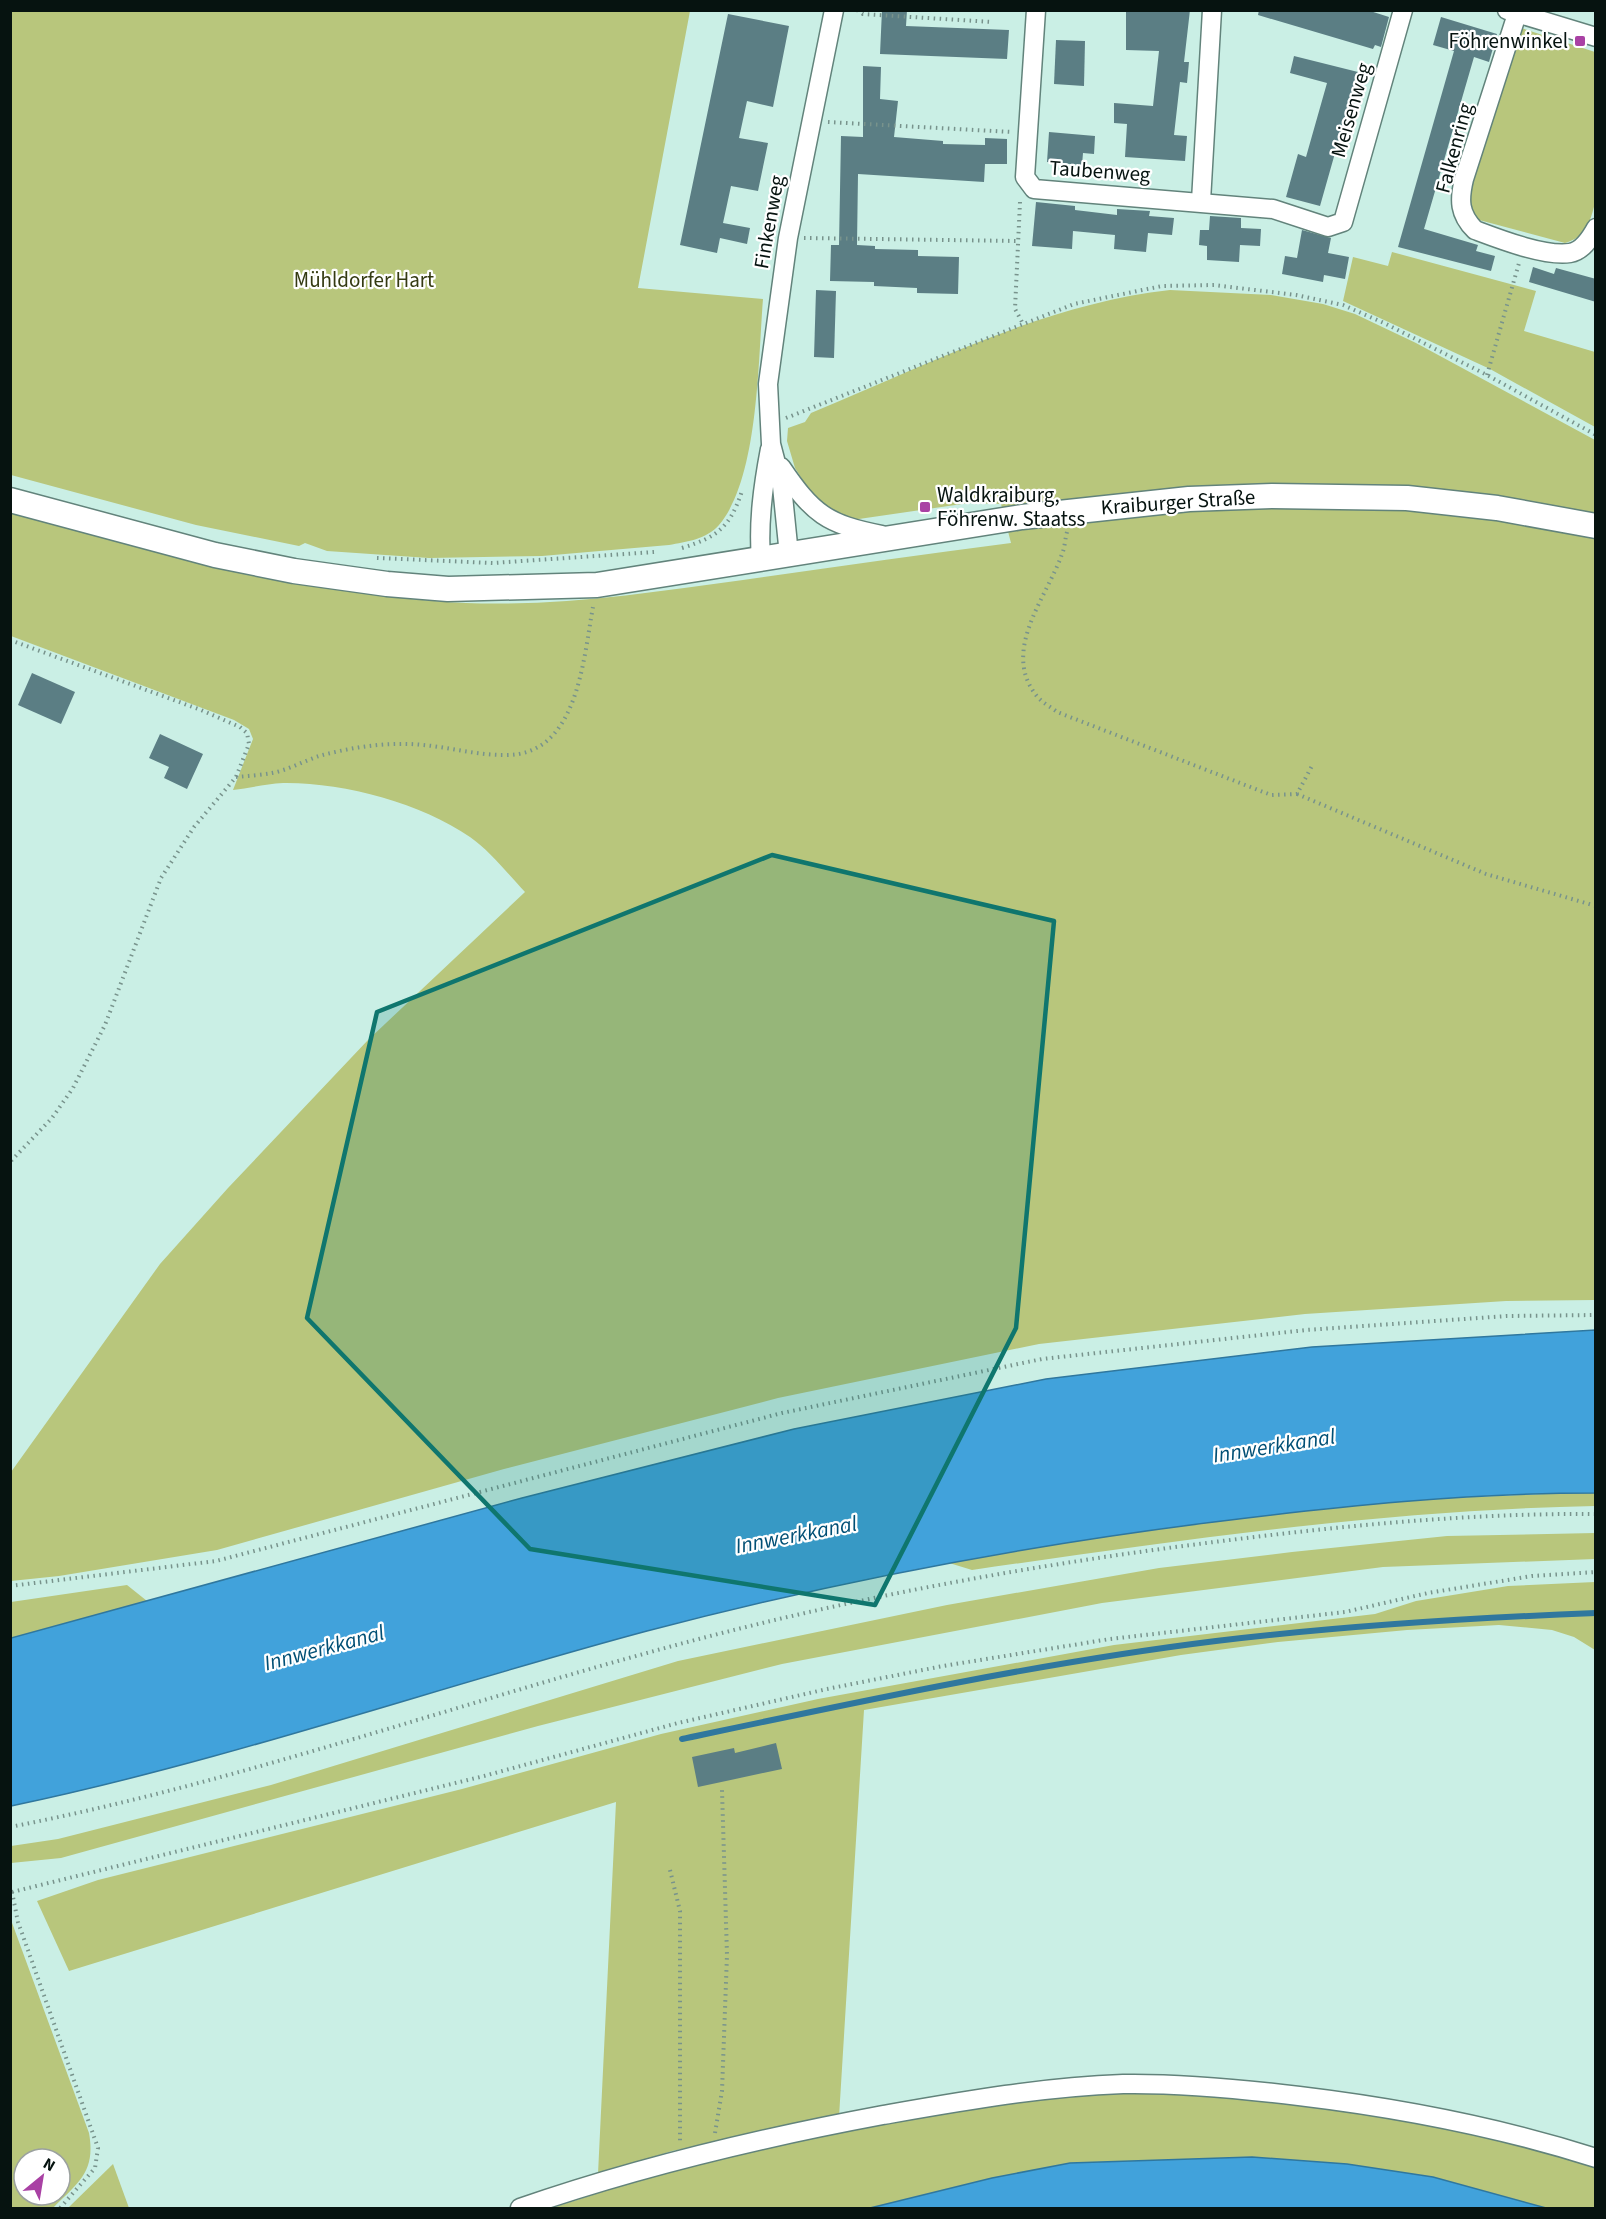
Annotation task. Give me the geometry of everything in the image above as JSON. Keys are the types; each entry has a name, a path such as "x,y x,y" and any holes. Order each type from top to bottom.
{"main road":[{"name":"Kraiburger Straße","path":"10,500 215,555 375,583 448,589 597,585 1071,511 1189,499 1407,498 1497,508 1596,526"}],"street":[{"name":"Finkenweg","path":"789,555 782,486 769,425 768,384 788,238 834,10"},
{"name":"Taubenweg","path":"1036,10 1025,177 1034,189 1201,201 1273,209 1328,227 1343,222"},
{"path":"1201,201 1212,10"},
{"name":"Meisenweg","path":"1343,222 1403,10"},
{"path":"1512,12 1596,37"},
{"name":"Falkenring","path":"1512,12 1464,179 1460,202 1466,221 1475,230 1524,246 1557,253 1571,253 1586,243 1596,228"},
{"name":"Finkenweg","path":"773,451 799,494 834,524 896,537"},
{"name":"Finkenweg","path":"761,559 759,537 763,488 773,451"},
{"path":"520,2208 680,2160 830,2125 993,2094 1126,2084 1253,2090 1382,2107 1521,2136 1596,2158"}],"path":[{"path":"857,10 863,14 992,22"},
{"path":"812,120 854,125 1028,133"},
{"path":"1022,322 1015,309 1017,241 1021,189 1028,182"},
{"path":"788,238 1017,241"},
{"path":"1487,375 1524,246"},
{"path":"769,425 1022,322 1074,304 1162,286 1214,285 1343,305 1487,375 1596,435"},
{"path":"677,549 710,537 725,528 736,511 744,486"},
{"path":"1071,511 1063,554 1037,606 1024,647 1022,662 1037,697 1058,712 1271,795 1297,794 1486,874 1596,906"},
{"path":"369,558 493,563 554,561 661,551"},
{"path":"236,777 273,773 319,756 356,748 399,744 437,744 504,755 529,753 548,741 571,708 581,672 597,585"},
{"path":"10,640 191,707 240,728 247,733 249,744 236,777 194,827 161,878 105,1024 73,1088 52,1118 10,1162"},
{"path":"1297,794 1313,765"},
{"path":"10,1586 216,1561 782,1413 1042,1359 1306,1330 1507,1316 1596,1315"},
{"path":"10,1827 98,1809 195,1783 743,1627 950,1582 1106,1556 1262,1536 1413,1521 1596,1514"},
{"path":"60,2208 95,2168 98,2148 18,1922 11,1892 484,1776 678,1723 943,1666 1110,1639 1345,1612 1428,1593 1532,1576 1596,1572"},
{"path":"712,2152 722,2091 727,1955 722,1790"},
{"path":"670,1870 680,1911 680,2160"}],"highlighted area":[{"path":"772,855 1054,921 1016,1328 875,1605 530,1549 307,1318 377,1012"}],"green space":[{"name":"Mühldorfer Hart","path":"10,11 690,11 638,288 763,299 757,385 749,449 742,478 732,504 719,525 702,537 669,545 542,556 429,558 327,551 305,543 299,546 196,525 11,475"},
{"path":"1521,28 1595,52 1595,203 1586,228 1578,237 1565,243 1479,220 1472,213 1468,194"},
{"path":"1392,252 1536,291 1524,331 1595,352 1595,427 1490,369 1343,301 1353,257 1388,266"},
{"path":"1170,290 1271,295 1323,304 1355,314 1416,343 1595,440 1595,1300 1506,1301 1305,1314 1039,1344 778,1398 504,1469 217,1550 59,1576 11,1581 11,1472 160,1264 228,1188 368,1040 525,892 492,856 470,837 428,814 405,805 330,786 283,783 233,790 253,739 249,729 234,720 11,636 10,512 273,577 380,595 473,603 550,602 627,595 1011,543 1001,504 969,503 852,520 830,512 815,500 795,468 787,441 788,428 805,422 811,413 942,357 1032,322 1123,297"},
{"path":"1595,1493 1595,1506 1439,1513 1283,1528 972,1570 946,1562 1120,1534 1294,1511 1411,1500"},
{"path":"1595,1533 1595,1559 1383,1567 1102,1603 782,1664 538,1726 61,1858 11,1863 11,1846 58,1839 271,1785 678,1661 947,1605 1159,1568 1447,1536"},
{"path":"1595,1582 1595,1650 1574,1637 1552,1630 1499,1625 1407,1630 1278,1642 1181,1655 864,1710 839,2117 672,2151 598,2174 616,1802 69,1971 37,1901 98,1880 462,1789 661,1734 818,1699 1114,1645 1375,1614 1416,1601 1508,1586"},
{"path":"127,1585 147,1601 11,1638 11,1602"},
{"path":"11,1920 89,2133 90,2158 83,2176 72,2189 72,2147 12,2147 12,2207 53,2208 11,2208"},
{"path":"1111,2092 1234,2098 1356,2112 1416,2122 1537,2149 1596,2166 1595,2208 1546,2208 1433,2177 1347,2164 1252,2157 1070,2163 992,2178 870,2208 552,2208 667,2171 845,2130 958,2108"},
{"path":"113,2164 129,2208 68,2208 72,2207 72,2204"}],"water":[{"name":"Innwerkkanal","path":"1595,1330 1595,1493 1452,1498 1309,1511 1071,1542 928,1567 787,1597 647,1631 251,1746 91,1788 11,1806 11,1638 522,1498 794,1429 1046,1379 1312,1347"},
{"path":"1252,2157 1347,2164 1433,2177 1546,2208 870,2208 992,2178 1070,2163"}],"building":[{"path":"882,10 907,10 906,26 1009,30 1007,59 880,54"},
{"path":"1126,10 1190,10 1184,62 1189,62 1187,83 1180,82 1174,135 1187,136 1185,161 1125,157 1127,124 1114,123 1114,103 1153,106 1159,51 1126,50"},
{"path":"1259,10 1367,10 1389,17 1381,47 1375,45 1373,49 1258,15"},
{"path":"728,14 789,26 773,107 747,101 739,138 768,143 758,191 731,186 723,223 750,228 747,244 720,238 717,253 680,245"},
{"path":"1441,17 1497,34 1489,62 1474,57 1424,229 1478,245 1476,251 1495,256 1491,271 1398,247 1454,51 1433,45"},
{"path":"1056,40 1085,41 1084,86 1054,84"},
{"path":"1294,56 1358,72 1320,206 1286,197 1298,154 1306,157 1327,83 1290,73"},
{"path":"863,66 881,67 880,99 898,101 894,137 943,141 943,144 985,145 985,138 1007,139 1007,164 985,164 984,182 858,174 857,245 875,246 875,249 918,250 918,256 959,257 958,294 917,293 917,288 874,286 874,282 830,281 831,245 839,245 841,136 863,137"},
{"path":"1049,132 1095,136 1094,154 1083,153 1082,165 1047,162"},
{"path":"1036,202 1075,206 1075,210 1117,215 1117,209 1150,211 1149,216 1174,218 1172,235 1148,233 1146,252 1114,249 1115,235 1073,231 1072,249 1032,246"},
{"path":"1210,216 1241,218 1241,228 1261,229 1260,246 1240,245 1239,262 1207,260 1207,246 1199,245 1200,230 1209,230"},
{"path":"1302,230 1331,238 1328,253 1349,257 1345,279 1324,275 1323,282 1282,274 1285,256 1297,258"},
{"path":"1533,267 1554,274 1556,268 1596,279 1596,302 1529,282"},
{"path":"816,290 836,291 834,358 814,357"},
{"path":"32,673 75,692 61,724 18,705"},
{"path":"160,734 203,754 187,789 164,778 169,767 149,758"},
{"path":"776,1743 782,1769 698,1787 692,1757 734,1748 735,1753"}],"waterway":[{"path":"682,1739 948,1684 1149,1650 1358,1627 1596,1613"}],"place":[{"name":"Föhrenwinkel","path":"1580,41"},
{"name":"Waldkraiburg, Föhrenw. Staatss","path":"925,507"}]}
